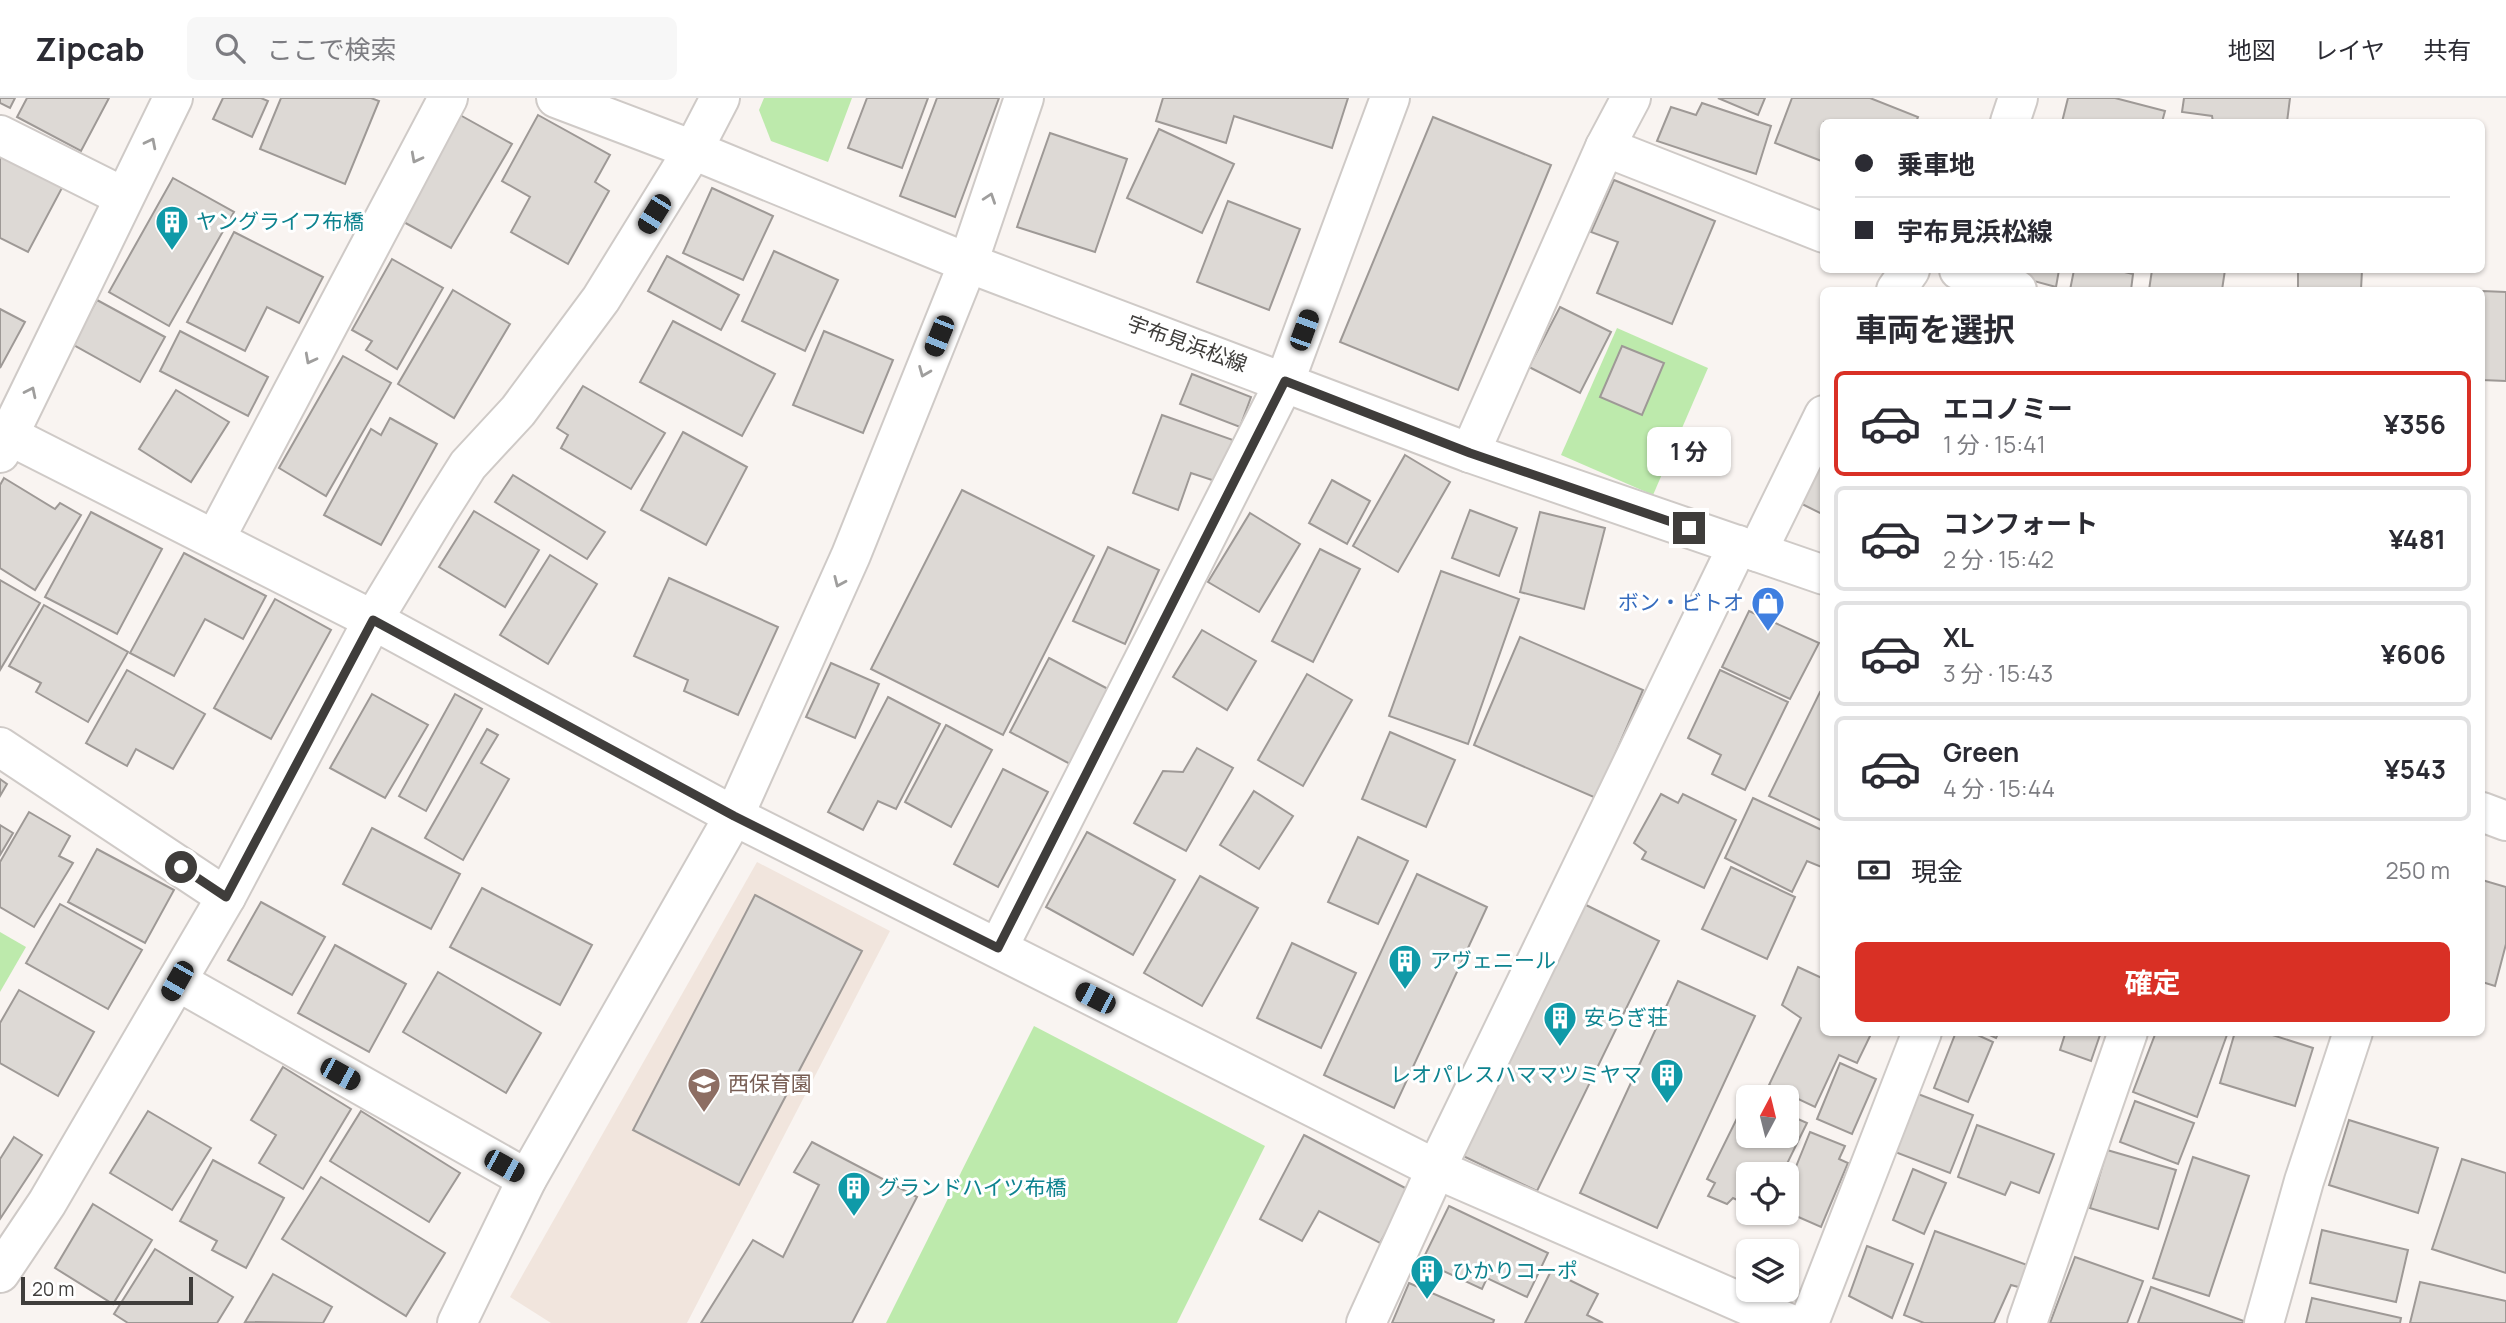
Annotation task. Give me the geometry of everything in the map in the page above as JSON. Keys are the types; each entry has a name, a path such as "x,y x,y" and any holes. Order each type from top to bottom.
{"street":[{"path":"173,98 5,444 215,539 373,620 734,816 1436,1170 1788,1323"},
{"path":"215,539 448,98"},
{"name":"宇布見浜松線","path":"556,98 693,150 968,263 1470,453 1820,574"},
{"path":"0,1273 47,1203 226,897 373,620 468,465 517,411 601,299 693,150 720,98"},
{"path":"457,1323 527,1179 734,816 851,555 968,263 1024,98"},
{"path":"998,948 1285,381 1390,98"},
{"path":"1470,453 1605,147 1631,98"},
{"path":"2011,119 2018,98"},
{"path":"0,135 124,197"},
{"path":"1605,147 1820,231"},
{"path":"1968,273 2008,287"},
{"path":"1366,1323 1436,1170 1748,548 1820,422"},
{"path":"0,747 226,897"},
{"path":"2485,813 2506,821"},
{"path":"177,981 527,1179"},
{"path":"1809,1323 1920,1036"},
{"path":"2027,1323 2127,1036"},
{"path":"2264,1323 2304,1181 2352,1036"}],"shaded area":[{"name":"西保育園","path":"757,862 890,931 687,1323 551,1323 510,1297"}],"green space":[{"path":"764,98 852,98 828,162 771,141 759,110"},
{"path":"1617,328 1708,368 1653,495 1561,455"},
{"path":"0,932 26,947 0,992"},
{"path":"1034,1026 1265,1146 1177,1323 886,1323"}],"building":[{"path":"0,98 15,98 10,108 0,103"},
{"path":"27,98 109,98 81,151 17,117"},
{"path":"223,98 261,98 268,101 252,137 213,119"},
{"path":"281,98 371,98 379,101 345,184 260,149"},
{"path":"867,98 928,98 902,168 848,148"},
{"path":"937,98 999,98 955,217 900,196"},
{"path":"1163,98 1348,98 1332,148 1234,116 1226,143 1156,121"},
{"path":"1718,98 1765,98 1758,115"},
{"path":"1792,98 1870,98 1918,117 1820,119 1820,160 1775,143"},
{"path":"2068,98 2115,98 2165,111 2163,119 2063,119"},
{"path":"2184,98 2290,98 2287,119 2212,119 2212,116 2182,112"},
{"path":"1702,103 1771,126 1756,174 1657,141 1671,107 1696,115"},
{"path":"460,115 512,144 451,248 400,220"},
{"path":"538,115 610,155 595,182 609,191 568,264 511,232 530,197 502,181"},
{"path":"1433,117 1551,165 1458,390 1340,342"},
{"path":"1159,129 1234,164 1202,233 1127,198"},
{"path":"1050,133 1127,159 1095,252 1017,227"},
{"path":"0,153 63,186 28,252 0,238"},
{"name":"ヤングライフ布橋","path":"173,178 234,212 169,326 109,292"},
{"path":"1614,180 1715,221 1672,324 1597,293 1618,242 1591,232"},
{"path":"712,188 773,216 743,280 683,253"},
{"path":"1228,201 1300,229 1269,310 1197,282"},
{"path":"234,232 323,277 299,323 267,307 245,351 187,322"},
{"path":"774,251 838,280 805,351 742,321"},
{"path":"667,256 739,295 721,330 648,291"},
{"path":"392,259 443,288 397,369 366,350 372,341 352,330"},
{"path":"2024,273 2058,273 2056,287 2023,278"},
{"path":"2073,273 2133,274 2131,287 2071,287"},
{"path":"2152,273 2225,273 2222,287 2149,287"},
{"path":"2298,273 2362,273 2361,287 2298,287"},
{"path":"453,290 510,324 454,418 398,384"},
{"path":"2485,291 2506,292 2506,381 2485,380"},
{"path":"97,300 165,337 140,382 72,344"},
{"path":"1560,307 1611,332 1580,393 1529,367"},
{"path":"0,309 25,322 0,368"},
{"path":"673,321 775,374 742,436 640,382"},
{"path":"180,331 268,377 248,416 160,371"},
{"path":"824,331 893,360 863,433 793,405"},
{"path":"1622,346 1664,363 1642,415 1600,397"},
{"path":"343,356 391,383 326,496 279,468"},
{"path":"1192,374 1251,397 1240,427 1180,404"},
{"path":"583,386 665,433 631,489 561,448 568,435 557,428"},
{"path":"176,390 229,422 191,482 139,449"},
{"path":"1162,415 1233,440 1218,482 1191,473 1178,510 1133,493"},
{"path":"390,418 437,444 381,545 324,515 371,429 381,435"},
{"path":"683,432 747,467 706,545 641,510"},
{"path":"1405,455 1450,482 1398,572 1353,546"},
{"path":"1820,463 1820,513 1796,501"},
{"path":"513,475 605,532 587,559 495,502"},
{"path":"4,478 55,509 60,503 81,515 35,590 0,568 0,485"},
{"path":"1332,480 1370,501 1347,544 1309,523"},
{"path":"962,490 1094,556 1003,735 871,669"},
{"path":"1470,510 1517,528 1499,576 1452,558"},
{"path":"474,511 539,550 505,607 439,567"},
{"path":"91,512 162,549 117,634 45,597"},
{"path":"1540,512 1605,528 1584,609 1520,592"},
{"path":"1250,513 1300,544 1259,612 1208,582"},
{"path":"1108,547 1159,570 1125,644 1073,621"},
{"path":"1320,549 1360,569 1313,662 1272,641"},
{"path":"184,553 266,596 243,639 205,619 174,676 130,653"},
{"path":"550,555 597,584 548,664 500,635"},
{"path":"1441,571 1519,599 1468,744 1389,716"},
{"path":"669,578 778,627 738,715 684,691 688,680 634,656"},
{"path":"0,580 40,603 0,670"},
{"path":"275,599 331,630 271,739 214,708"},
{"path":"44,605 128,652 88,722 36,692 41,683 9,666"},
{"path":"1749,611 1819,643 1790,699 1722,667"},
{"path":"1202,630 1256,661 1227,710 1173,677"},
{"path":"1520,637 1643,690 1596,798 1474,745"},
{"path":"1049,658 1110,690 1070,764 1010,732"},
{"path":"831,663 879,684 855,738 806,717"},
{"path":"127,670 205,714 173,769 136,749 127,766 86,743"},
{"path":"1720,670 1788,702 1745,790 1712,774 1721,755 1688,738"},
{"path":"1307,674 1352,700 1303,786 1258,760"},
{"path":"1820,692 1820,820 1769,796"},
{"path":"372,694 428,725 385,798 330,768"},
{"path":"455,694 482,709 426,811 399,796"},
{"path":"888,697 940,724 896,809 878,801 863,830 828,812"},
{"path":"946,725 992,750 951,827 905,802"},
{"path":"487,729 498,735 481,763 509,779 463,860 425,838"},
{"path":"1390,732 1455,760 1426,827 1362,799"},
{"path":"1197,748 1233,768 1186,851 1134,823 1163,771 1183,772"},
{"path":"1003,769 1048,792 998,887 954,864"},
{"path":"0,779 7,784 0,796"},
{"path":"1254,791 1293,816 1259,869 1220,845"},
{"path":"1661,794 1678,803 1683,794 1736,820 1704,888 1642,859 1646,852 1634,843"},
{"path":"1753,798 1820,829 1820,866 1807,861 1792,892 1725,858"},
{"path":"29,812 70,836 59,856 73,863 34,927 0,907 0,862"},
{"path":"0,825 13,833 0,855"},
{"path":"372,828 460,874 431,929 343,884"},
{"path":"1087,832 1175,880 1133,955 1046,907"},
{"path":"1358,837 1408,861 1378,924 1328,902"},
{"path":"97,849 174,890 145,943 68,902"},
{"path":"1731,867 1795,897 1767,959 1702,929"},
{"name":"アヴェニール","path":"1417,874 1487,907 1394,1108 1324,1075"},
{"path":"1200,876 1258,908 1202,1006 1144,973"},
{"path":"2485,881 2506,887 2506,944 2495,986 2485,983"},
{"path":"482,888 592,945 560,1005 450,947"},
{"path":"755,895 862,951 739,1185 633,1130"},
{"path":"261,902 325,937 292,995 228,960"},
{"path":"60,904 142,950 108,1009 26,963"},
{"name":"安らぎ荘","path":"1584,904 1659,941 1537,1191 1461,1155"},
{"path":"1292,943 1356,973 1321,1048 1257,1018"},
{"path":"335,945 406,984 369,1052 298,1013"},
{"path":"1798,967 1820,977 1820,1036 1870,1036 1857,1063 1839,1055 1815,1107 1799,1099 1799,1085 1769,1085 1801,1018 1782,1005"},
{"path":"438,972 541,1033 506,1093 403,1032"},
{"name":"レオパレスハママツミヤマ","path":"1678,981 1755,1016 1657,1228 1580,1193"},
{"path":"19,990 94,1032 58,1096 0,1063 0,1023"},
{"path":"1954,1036 1980,1036 1993,1042 1968,1102 1934,1088"},
{"path":"2064,1036 2100,1036 2091,1061 2060,1050"},
{"path":"2154,1036 2227,1036 2197,1117 2133,1092"},
{"path":"2234,1036 2276,1036 2313,1048 2295,1106 2220,1083"},
{"path":"1840,1063 1876,1079 1852,1134 1817,1119"},
{"path":"283,1067 351,1109 303,1189 259,1163 276,1135 251,1120"},
{"path":"1918,1094 1973,1115 1950,1173 1895,1152"},
{"path":"2135,1101 2194,1123 2178,1164 2120,1142"},
{"path":"148,1111 211,1148 172,1210 110,1173"},
{"path":"361,1111 460,1173 429,1222 330,1161"},
{"path":"1799,1119 1807,1123 1799,1139"},
{"path":"1736,1120 1736,1148 1795,1148 1788,1162 1736,1162 1736,1199 1733,1198 1727,1204 1708,1196 1715,1183 1707,1179"},
{"path":"2349,1120 2438,1148 2418,1213 2329,1185"},
{"path":"1977,1125 2054,1154 2039,1193 2011,1182 2005,1195 1958,1177"},
{"path":"1810,1132 1845,1146 1839,1159 1848,1163 1821,1227 1799,1217 1798,1162"},
{"path":"1304,1135 1409,1190 1380,1243 1319,1211 1302,1241 1260,1219"},
{"path":"14,1137 42,1155 0,1219 0,1159"},
{"name":"グランドハイツ布橋","path":"812,1142 917,1197 852,1323 701,1323 753,1240 783,1257 819,1185 794,1172"},
{"path":"2107,1150 2176,1170 2158,1229 2090,1208"},
{"path":"2193,1157 2249,1176 2209,1296 2153,1278"},
{"path":"2462,1159 2506,1173 2506,1273 2432,1249"},
{"path":"213,1160 284,1198 246,1268 212,1250 217,1241 180,1221"},
{"path":"1913,1169 1946,1183 1924,1234 1893,1220"},
{"path":"321,1177 445,1253 406,1316 282,1239"},
{"path":"93,1204 152,1240 113,1304 55,1268"},
{"path":"1449,1206 1548,1253 1527,1297 1487,1278 1482,1289 1422,1261"},
{"path":"2322,1230 2408,1250 2396,1302 2310,1283"},
{"path":"1935,1231 2030,1266 2022,1288 2011,1285 1994,1323 1924,1323 1904,1315"},
{"path":"1867,1246 1913,1264 1892,1318 1849,1296"},
{"path":"155,1249 233,1297 217,1323 128,1323 114,1314"},
{"path":"2075,1257 2143,1281 2127,1323 2050,1323"},
{"path":"1551,1271 1598,1294 1587,1315 1603,1323 1525,1323"},
{"path":"273,1274 332,1307 323,1323 245,1322"},
{"path":"2420,1282 2506,1301 2506,1323 2410,1323"},
{"name":"ひかりコーポ","path":"1409,1283 1494,1320 1493,1323 1392,1323"},
{"path":"2151,1287 2249,1323 2138,1323"},
{"path":"2312,1298 2401,1318 2400,1323 2306,1323"}],"place":[{"name":"ヤングライフ布橋","path":"172,252"},
{"name":"ボン・ビトオ","path":"1768,633"},
{"name":"アヴェニール","path":"1405,991"},
{"name":"安らぎ荘","path":"1560,1048"},
{"name":"レオパレスハママツミヤマ","path":"1667,1105"},
{"name":"西保育園","path":"704,1114"},
{"name":"グランドハイツ布橋","path":"854,1218"},
{"name":"ひかりコーポ","path":"1427,1301"}],"route":[{"path":"181,867 226,897 373,620 734,816 998,948 1285,381 1470,453 1689,528"}]}
